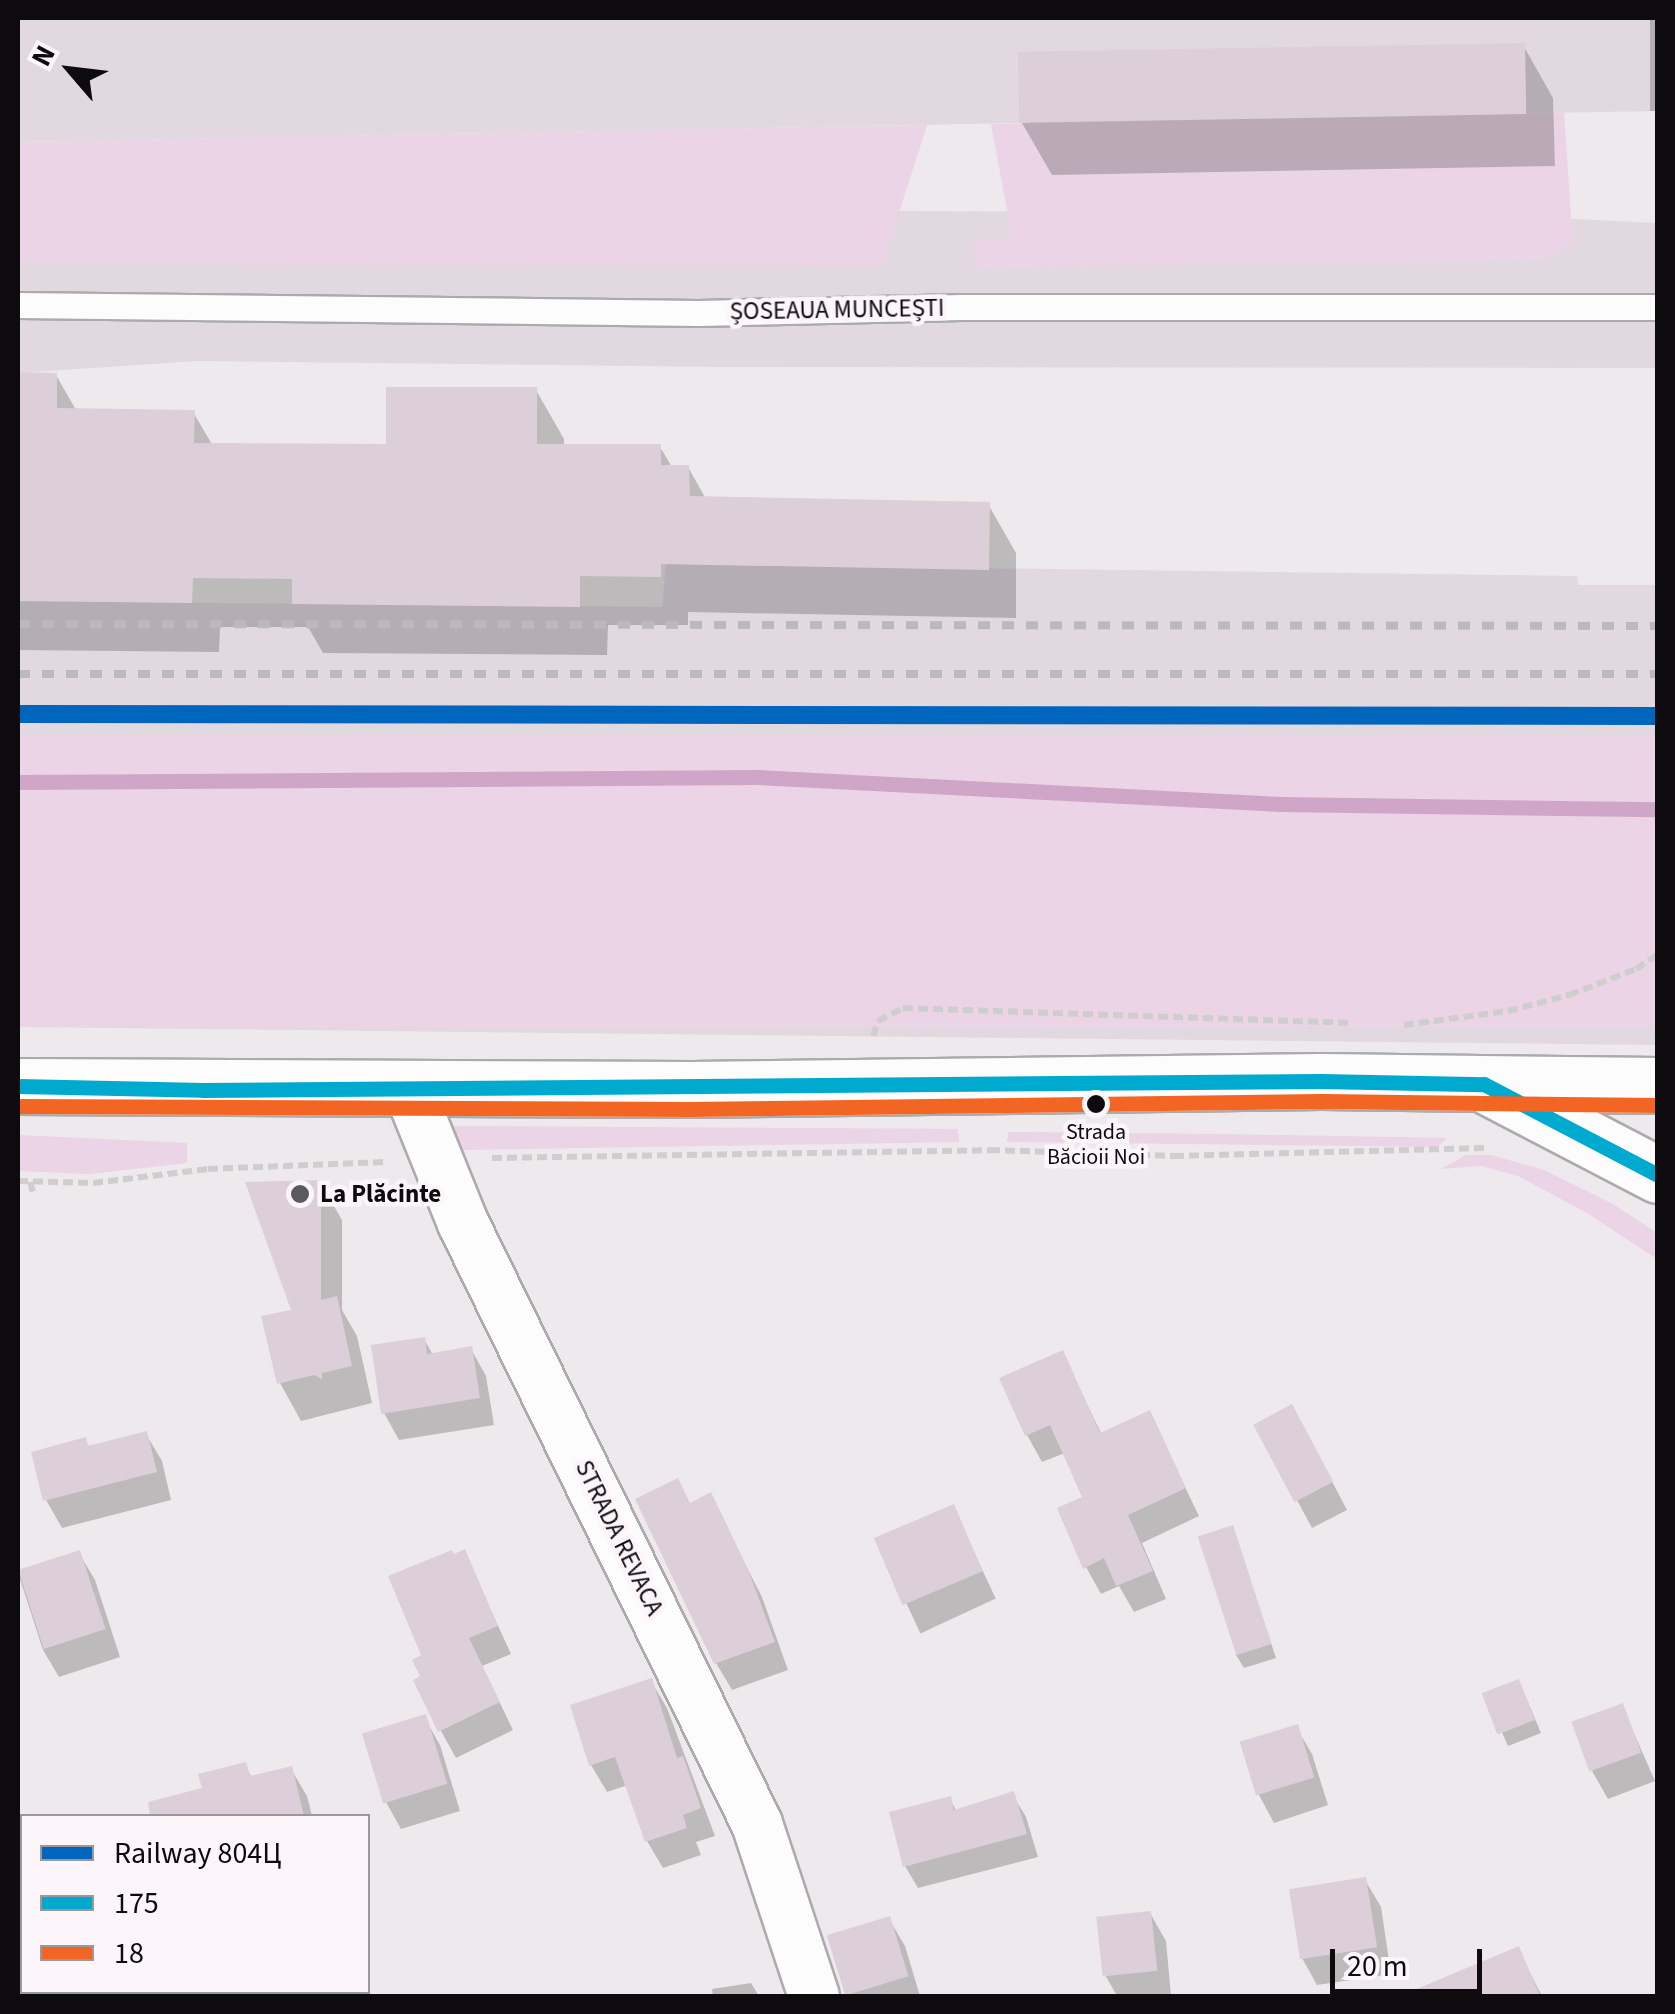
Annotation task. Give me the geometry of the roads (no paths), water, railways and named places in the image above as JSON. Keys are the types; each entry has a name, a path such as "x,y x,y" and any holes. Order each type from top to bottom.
{"main road":[{"path":"18,1086 202,1090 690,1089 1320,1081 1658,1085"},
{"path":"1484,1084 1658,1175"}],"street":[{"name":"STRADA REVACA","path":"408,1087 462,1222 757,1824 814,1996"}],"lane":[{"name":"ȘOSEAUA MUNCEȘTI","path":"18,305 698,313 961,307 1658,307"}],"waterway":[{"path":"18,782 757,777 1280,804 1658,809"}],"railway":[{"path":"18,624 1658,626"},
{"path":"18,674 1658,674"}],"rail line":[{"name":"804Ц","path":"18,714 1658,716"}],"place":[{"name":"Strada Băcioii Noi","path":"1096,1104"},
{"name":"La Plăcinte","path":"300,1194"}]}
